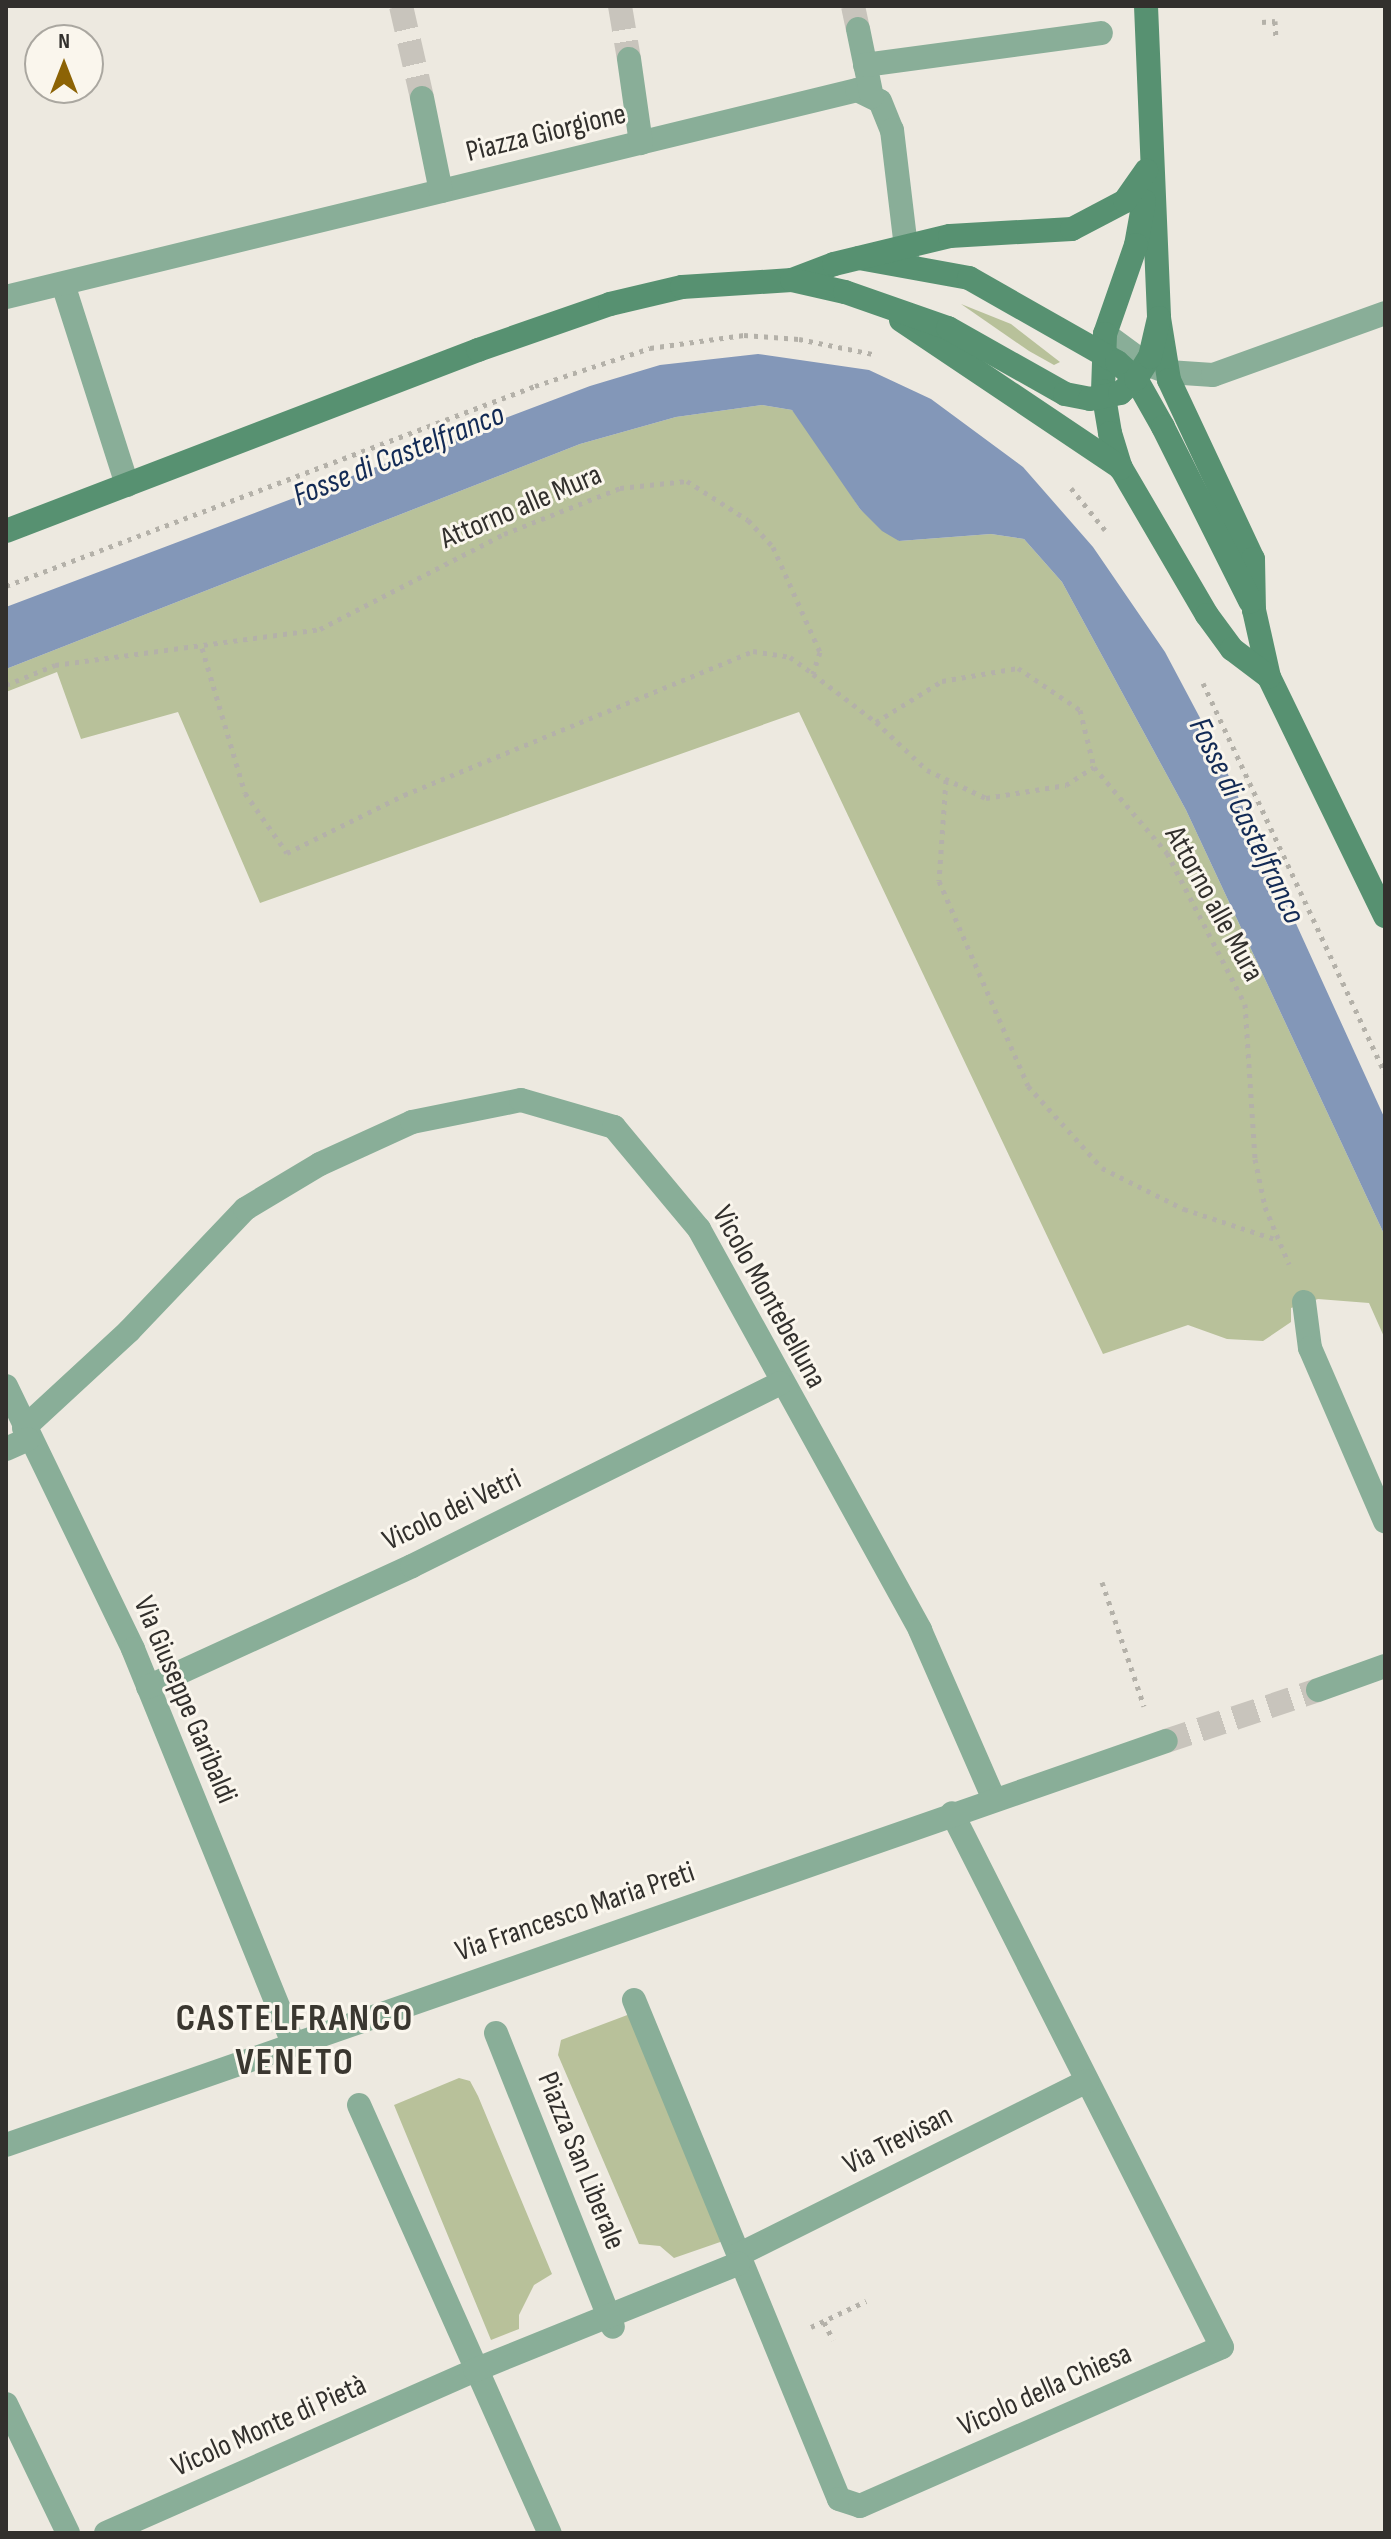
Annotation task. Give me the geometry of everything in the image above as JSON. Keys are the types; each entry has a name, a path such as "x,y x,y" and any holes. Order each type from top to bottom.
{"street":[{"path":"1146,6 1150,161 1159,318 1150,372 1199,494 1254,610"},
{"path":"858,29 872,97 880,101 892,130 907,255"},
{"path":"865,65 1101,33"},
{"path":"629,59 641,143"},
{"name":"Piazza Giorgione","path":"6,297 857,90 872,97"},
{"path":"422,98 441,191"},
{"path":"6,531 610,304 682,287 792,280 859,258 907,255 950,236 1072,229 1125,201 1150,161"},
{"path":"1150,161 1136,245 1105,344 1104,398 1121,468 1207,615 1232,649 1269,677"},
{"path":"907,255 969,278 1105,344 1150,372 1253,559 1254,610 1269,677 1385,916"},
{"path":"792,280 845,292 886,309 948,328 1065,394 1104,398 1120,393 1150,372 1219,374 1385,313"},
{"path":"63,284 127,485"},
{"path":"886,309 1121,468"},
{"name":"Vicolo Montebelluna","path":"20,1439 245,1209 320,1164 412,1122 521,1100 614,1127 699,1229 780,1383 920,1630 994,1799"},
{"path":"1304,1302 1310,1348 1385,1521"},
{"name":"Vicolo dei Vetri","path":"148,1687 412,1566 780,1383"},
{"name":"Via Giuseppe Garibaldi","path":"6,1386 20,1439 148,1687 293,2044"},
{"path":"1318,1690 1385,1666"},
{"name":"Via Francesco Maria Preti","path":"8,2137 293,2044 1166,1741"},
{"name":"Vicolo della Chiesa","path":"634,2000 743,2256 773,2342 839,2499 860,2506 1222,2347 952,1813"},
{"name":"Piazza San Liberale","path":"496,2033 610,2320"},
{"name":"Via Trevisan","path":"743,2256 1087,2081"},
{"path":"359,2105 466,2373 550,2533"},
{"path":"466,2373 610,2320 743,2256"},
{"name":"Vicolo Monte di Pietà","path":"106,2533 466,2373"},
{"path":"6,2404 68,2533"}],"path":[{"path":"1262,22 1275,21 1276,38"},
{"path":"6,586 535,386 650,348 744,335 799,339 882,357"},
{"path":"1062,479 1107,533"},
{"name":"Attorno alle Mura","path":"6,685 55,665 202,648 320,629 504,534 620,488 687,481 748,520 773,547 820,652 813,674"},
{"path":"202,648 245,793 287,853 404,795 753,651 790,657 876,722 927,770 986,798 1066,785 1094,767"},
{"name":"Attorno alle Mura","path":"876,722 942,681 1018,668 1080,710 1094,767 1167,853 1245,1004 1255,1159 1279,1241 1304,1302"},
{"path":"1198,674 1234,741 1385,1073"},
{"path":"946,780 939,881 1028,1086 1102,1168 1184,1209 1279,1241"},
{"path":"1102,1582 1145,1708"},
{"path":"773,2342 866,2301"},
{"path":"824,2322 833,2340"}],"green space":[{"path":"961,304 1011,324 1060,362 1054,365 1029,351"},
{"path":"762,405 792,410 802,419 860,509 899,541 991,534 1024,539 1062,582 1186,810 1385,1236 1385,1339 1369,1303 1318,1299 1291,1308 1291,1322 1263,1341 1227,1339 1188,1325 1103,1354 799,712 260,903 178,712 81,739 57,672 6,692 6,669 580,444 676,417"},
{"path":"630,2014 726,2240 674,2258 660,2246 639,2244 558,2055 561,2040"},
{"path":"459,2078 470,2081 478,2096 552,2274 534,2285 519,2315 519,2329 491,2340 394,2105"}],"water":[{"name":"Fosse di Castelfranco","path":"758,354 869,370 931,399 1023,467 1093,547 1165,652 1216,748 1385,1119 1385,1236 1186,810 1062,582 1024,539 991,534 899,541 882,531 860,509 792,410 762,405 676,417 580,444 6,669 6,607 590,386 660,365"}],"tunnel":[{"path":"401,6 422,98"},
{"path":"620,6 629,59"},
{"path":"853,6 858,29"},
{"path":"1166,1741 1318,1690"}],"district":[{"name":"CASTELFRANCO VENETO","path":"295,2041"}]}
